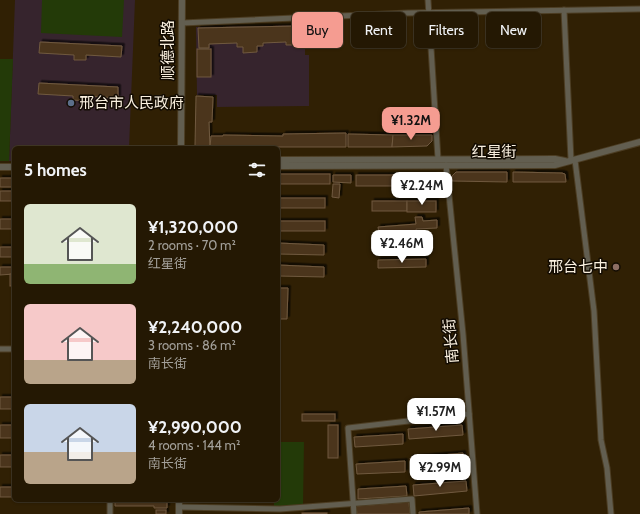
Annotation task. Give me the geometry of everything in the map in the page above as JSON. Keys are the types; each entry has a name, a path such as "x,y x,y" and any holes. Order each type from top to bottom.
{"street":[{"name":"顺德北路","path":"181,146 182,0"},
{"path":"428,0 428,12 640,9"},
{"path":"564,10 570,160 594,311 601,440 607,468 611,514"},
{"path":"182,23 414,13"},
{"path":"430,48 438,159"},
{"name":"红星街","path":"280,166 555,165 640,142"},
{"name":"红星街","path":"280,160 570,160"},
{"name":"南长街","path":"446,165 477,514"},
{"path":"0,167 12,167"},
{"path":"0,349 12,349"},
{"path":"354,514 348,428 469,414"},
{"path":"179,511 280,511 412,499 413,514"},
{"path":"110,502 110,514"}],"shaded area":[{"name":"邢台市人民政府","path":"15,0 135,0 129,146 12,146 12,161 9,161"},
{"path":"292,25 292,48 305,48 305,55 309,55 309,106 217,107 217,95 197,95 196,27"}],"green space":[{"path":"42,0 124,0 122,37 41,33"},
{"path":"0,59 13,59 9,161 0,161"},
{"path":"280,442 304,442 303,506 274,506 274,502 280,502"}],"building":[{"path":"292,26 292,45 286,45 286,42 263,43 263,46 257,46 257,52 243,53 243,47 237,47 237,43 209,44 209,48 199,48 198,28"},
{"path":"40,42 122,46 121,57 86,55 86,60 74,60 74,55 39,53"},
{"path":"197,49 211,49 211,77 197,77"},
{"path":"39,83 118,87 118,98 86,96 86,101 73,100 73,96 38,94"},
{"path":"196,96 213,97 212,122 209,122 210,146 195,145"},
{"path":"346,133 346,147 210,146 211,136 283,136 283,134"},
{"path":"348,134 393,135 392,147 348,147"},
{"path":"393,135 432,135 432,141 427,146 392,147"},
{"path":"456,172 507,172 507,182 452,181 452,176"},
{"path":"513,172 562,173 565,174 566,182 513,182"},
{"path":"280,174 330,174 330,184 280,184"},
{"path":"333,175 351,175 351,183 333,182"},
{"path":"356,175 434,175 434,186 356,186"},
{"path":"0,178 12,178 12,187 0,187"},
{"path":"333,184 340,184 339,198 332,197"},
{"path":"0,191 12,191 12,201 0,201"},
{"path":"280,198 325,198 325,208 280,208"},
{"path":"372,201 407,201 407,211 372,211"},
{"path":"407,201 436,201 436,212 407,212"},
{"path":"415,217 422,217 423,221 437,220 437,228 416,229 417,233 382,236 381,233 379,233 378,227 416,224"},
{"path":"0,219 12,219 12,229 0,229"},
{"path":"280,221 325,221 325,231 280,231"},
{"path":"280,243 324,245 324,255 280,254"},
{"path":"0,247 12,247 12,257 0,257"},
{"path":"426,259 426,267 378,268 378,260"},
{"path":"280,265 324,267 324,277 280,276"},
{"path":"0,267 12,267 12,274 0,275"},
{"path":"10,274 12,274 12,286 10,286"},
{"path":"280,288 288,288 287,319 280,319"},
{"path":"0,397 12,397 12,409 0,409"},
{"path":"302,414 335,414 335,421 302,421"},
{"path":"0,425 12,425 12,438 0,438"},
{"path":"328,425 338,425 338,458 328,458"},
{"path":"462,425 463,435 409,439 408,429"},
{"path":"403,434 403,444 355,447 354,437"},
{"path":"463,453 464,464 411,468 410,458"},
{"path":"0,455 12,455 12,467 0,467"},
{"path":"405,461 405,472 357,474 356,464"},
{"path":"466,481 467,491 414,496 413,485"},
{"path":"406,486 407,496 358,499 358,489"},
{"path":"0,487 12,487 12,497 0,497"},
{"path":"115,502 167,502 167,508 154,508 154,506 115,506"},
{"path":"409,502 410,514 357,514 356,506"},
{"path":"469,508 469,514 419,514 419,512"},
{"path":"156,510 166,510 166,514 156,514"},
{"path":"327,513 327,514 302,514"}],"place":[{"name":"邢台市人民政府","path":"71,103"},
{"name":"邢台七中","path":"616,267"}]}
